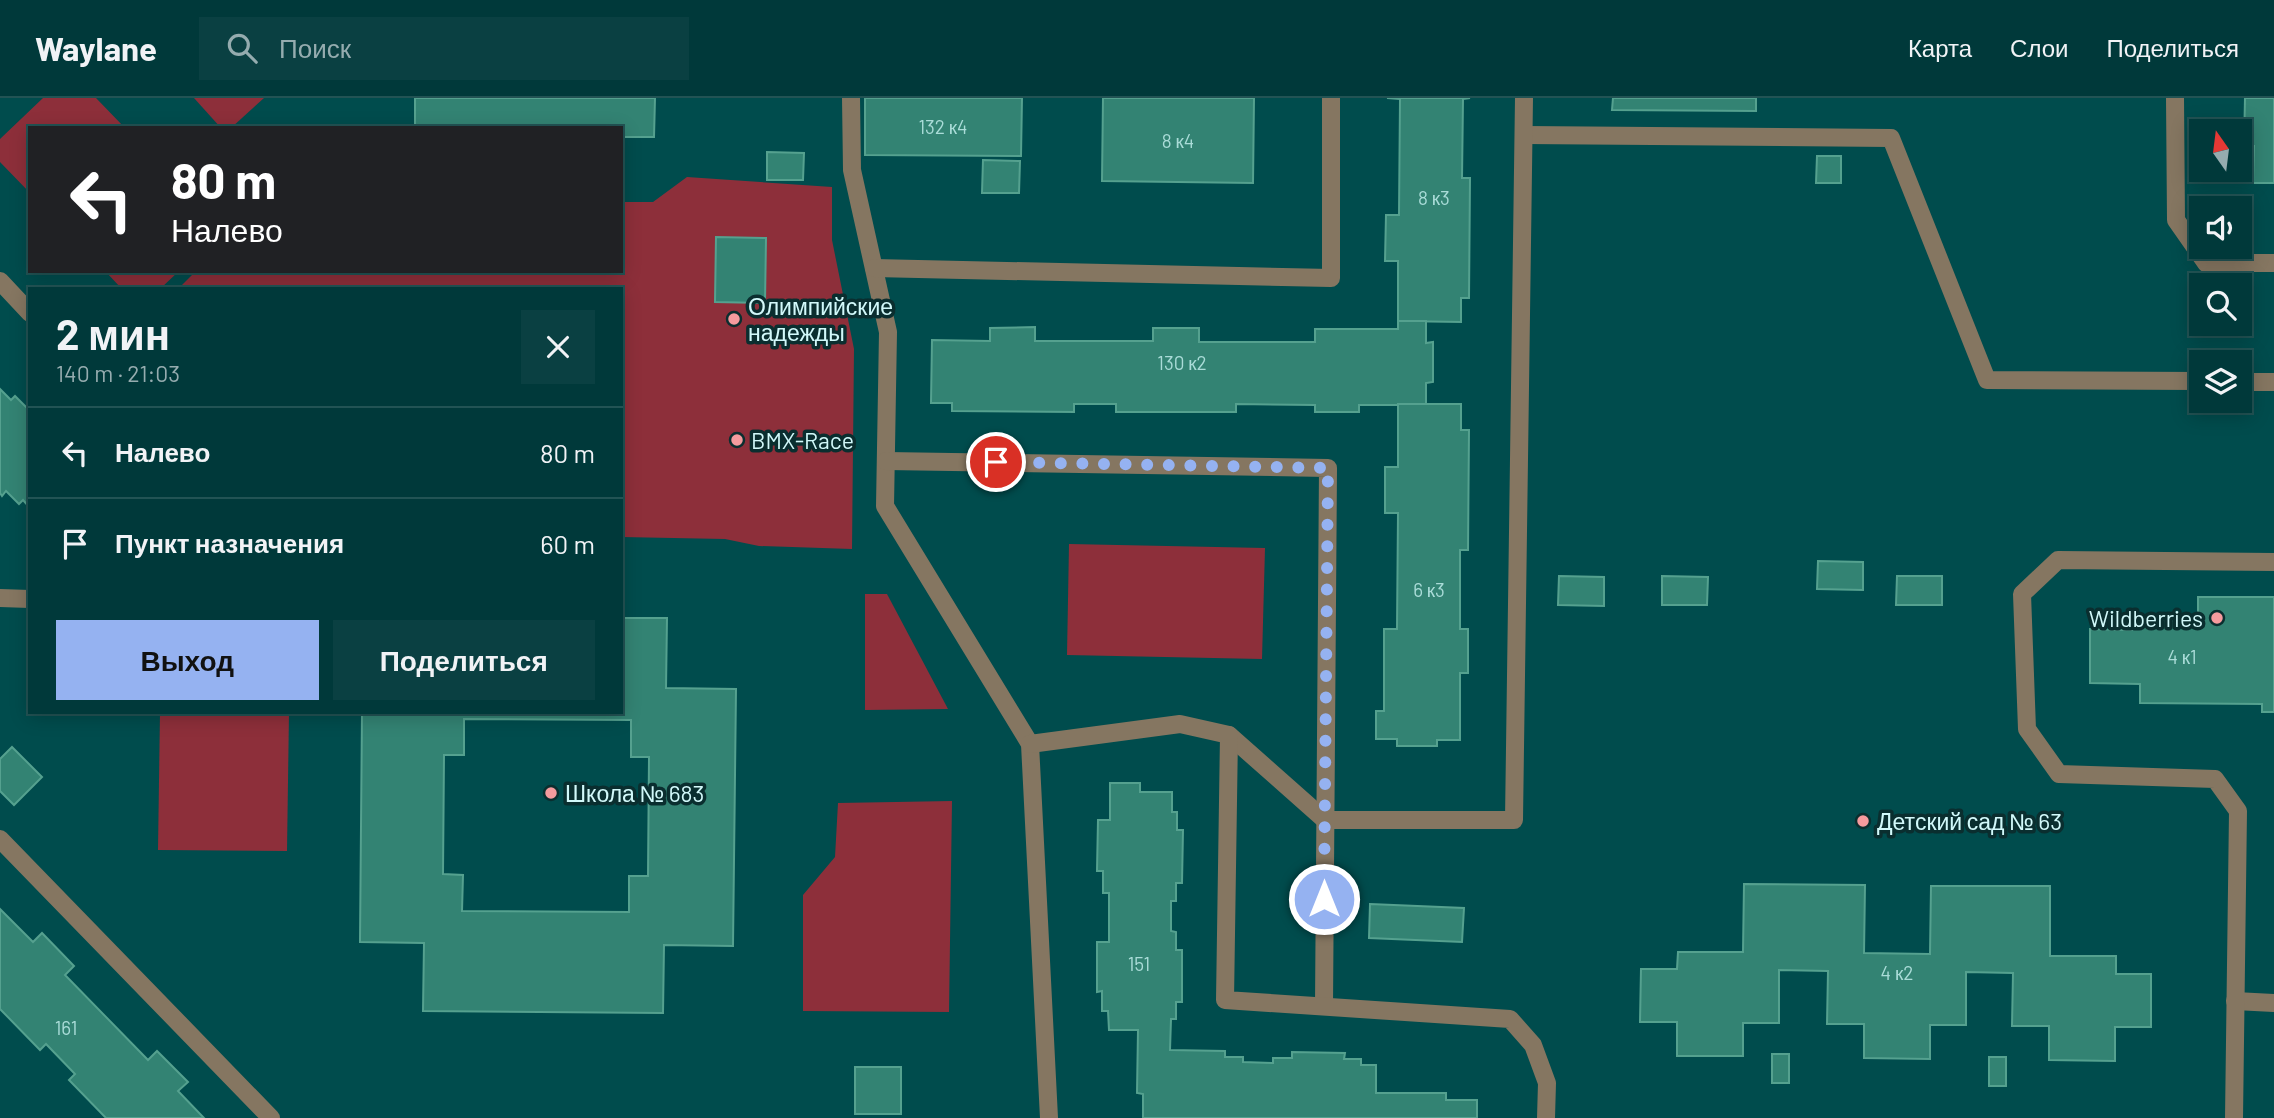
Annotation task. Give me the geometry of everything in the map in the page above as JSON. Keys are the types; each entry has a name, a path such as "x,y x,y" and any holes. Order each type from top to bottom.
{"lane":[{"path":"851,98 852,170 888,332 885,506 1030,744 1049,1118"},
{"path":"874,268 1331,278 1331,98"},
{"path":"1030,744 1180,724 1229,735 1325,820 1514,820 1524,98"},
{"path":"2175,98 2176,220 2206,263 2274,263"},
{"path":"1524,135 1891,138 1987,380 2189,382"},
{"path":"0,281 28,311"},
{"path":"2252,382 2274,382"},
{"path":"886,461 1328,468 1324,1005"},
{"path":"2234,1118 2238,811 2215,779 2059,774 2027,729 2022,594 2058,560 2274,562"},
{"path":"0,598 28,600"},
{"path":"1229,735 1225,1000 1510,1019 1533,1045 1547,1083 1546,1118"},
{"path":"0,839 271,1118"},
{"path":"2235,1002 2274,1003"}],"shaded area":[{"path":"43,98 96,98 123,126 28,126 28,191 0,162 0,139"},
{"path":"194,98 264,98 233,126 219,126"},
{"name":"BMX-Race","path":"687,177 832,187 832,240 854,349 852,549 759,546 725,539 623,537 623,287 180,287 194,273 623,273 623,202 653,202"},
{"path":"107,273 177,273 162,287 120,287"},
{"path":"1069,544 1265,548 1262,659 1067,655"},
{"path":"865,594 887,594 948,709 865,710"},
{"path":"160,714 289,714 287,851 158,850"},
{"path":"952,801 949,1012 803,1011 803,895 835,857 838,803"}],"building":[{"path":"415,98 655,98 654,137 623,137 623,126 415,126"},
{"path":"865,98 1022,98 1021,156 865,155"},
{"path":"1103,98 1254,98 1253,183 1102,181"},
{"path":"1387,98 1470,98 1463,99 1462,178 1470,178 1469,298 1461,298 1461,322 1398,321 1398,261 1385,261 1386,215 1399,215 1400,99"},
{"path":"1613,98 1756,98 1756,111 1612,110"},
{"path":"2245,98 2274,98 2274,183 2253,183 2252,119 2245,119"},
{"path":"767,152 804,153 803,180 767,180"},
{"path":"1817,156 1841,156 1841,183 1816,183"},
{"path":"983,160 1020,161 1019,193 982,193"},
{"path":"716,237 766,238 765,303 715,302"},
{"path":"1398,321 1426,321 1426,343 1433,342 1433,382 1426,383 1426,405 1359,405 1359,412 1315,412 1315,405 1236,404 1236,412 1116,412 1116,404 1074,404 1074,412 952,411 952,403 931,403 932,340 990,341 990,328 1035,327 1035,341 1153,341 1153,328 1199,328 1199,342 1315,342 1315,329 1398,329"},
{"path":"0,389 11,400 15,396 28,409 28,506 23,500 19,504 6,491 2,496"},
{"path":"1398,404 1461,404 1461,430 1469,430 1468,550 1460,550 1460,629 1468,629 1468,673 1460,673 1460,740 1437,740 1437,746 1397,746 1397,739 1376,739 1376,711 1384,711 1384,629 1397,629 1398,513 1385,513 1385,467 1398,467"},
{"path":"1818,561 1863,562 1863,590 1817,589"},
{"path":"1559,576 1604,577 1604,606 1558,605"},
{"path":"1662,576 1708,577 1707,605 1662,605"},
{"path":"1897,576 1942,576 1942,605 1896,605"},
{"path":"2198,597 2274,597 2274,712 2262,712 2262,704 2140,703 2140,684 2090,683 2090,629 2132,630 2137,621 2198,621"},
{"path":"623,618 667,618 666,688 736,689 733,946 664,945 663,1013 423,1011 424,943 360,942 362,714 623,714","holes":["464,719 631,720 631,757 649,757 648,876 629,876 629,912 462,911 463,875 443,874 444,755 464,755"]},
{"path":"12,747 42,777 14,805 0,791 0,759"},
{"path":"1110,783 1140,783 1140,792 1172,792 1172,812 1177,812 1177,830 1183,830 1182,883 1176,883 1176,901 1171,901 1171,931 1176,932 1176,950 1182,950 1182,1002 1176,1002 1176,1019 1171,1019 1170,1050 1225,1051 1225,1057 1243,1057 1243,1062 1273,1063 1273,1058 1292,1058 1292,1052 1345,1053 1344,1059 1361,1059 1361,1065 1376,1065 1376,1093 1446,1093 1446,1100 1477,1100 1477,1118 1143,1118 1143,1094 1137,1093 1138,1030 1109,1030 1108,1011 1102,1011 1102,991 1097,992 1097,942 1109,942 1109,893 1103,893 1103,871 1097,871 1098,820 1110,820"},
{"path":"1744,884 1865,885 1864,953 1930,954 1931,886 2050,886 2050,956 2116,956 2116,974 2151,974 2151,1027 2115,1027 2115,1061 2049,1060 2049,1026 2012,1026 2013,973 1966,972 1966,1025 1930,1025 1930,1059 1864,1058 1864,1024 1827,1024 1828,971 1779,970 1779,1023 1743,1023 1743,1056 1677,1056 1677,1022 1640,1022 1641,969 1677,969 1678,952 1743,952"},
{"path":"1370,904 1464,908 1462,942 1369,938"},
{"path":"0,909 33,942 42,933 74,966 65,975 148,1060 157,1051 188,1082 178,1091 204,1118 106,1118 69,1080 75,1074 46,1044 40,1050 0,1009"},
{"path":"1772,1054 1789,1054 1789,1083 1772,1083"},
{"path":"1989,1057 2006,1057 2006,1086 1989,1086"},
{"path":"855,1067 901,1067 901,1114 855,1114"}],"place":[{"name":"Олимпийские надежды","path":"734,319"},
{"name":"BMX-Race","path":"737,440"},
{"name":"Wildberries","path":"2217,618"},
{"name":"Школа № 683","path":"551,793"},
{"name":"Детский сад № 63","path":"1863,821"}],"route":[{"path":"996,462 1328,468 1324,899"}]}
